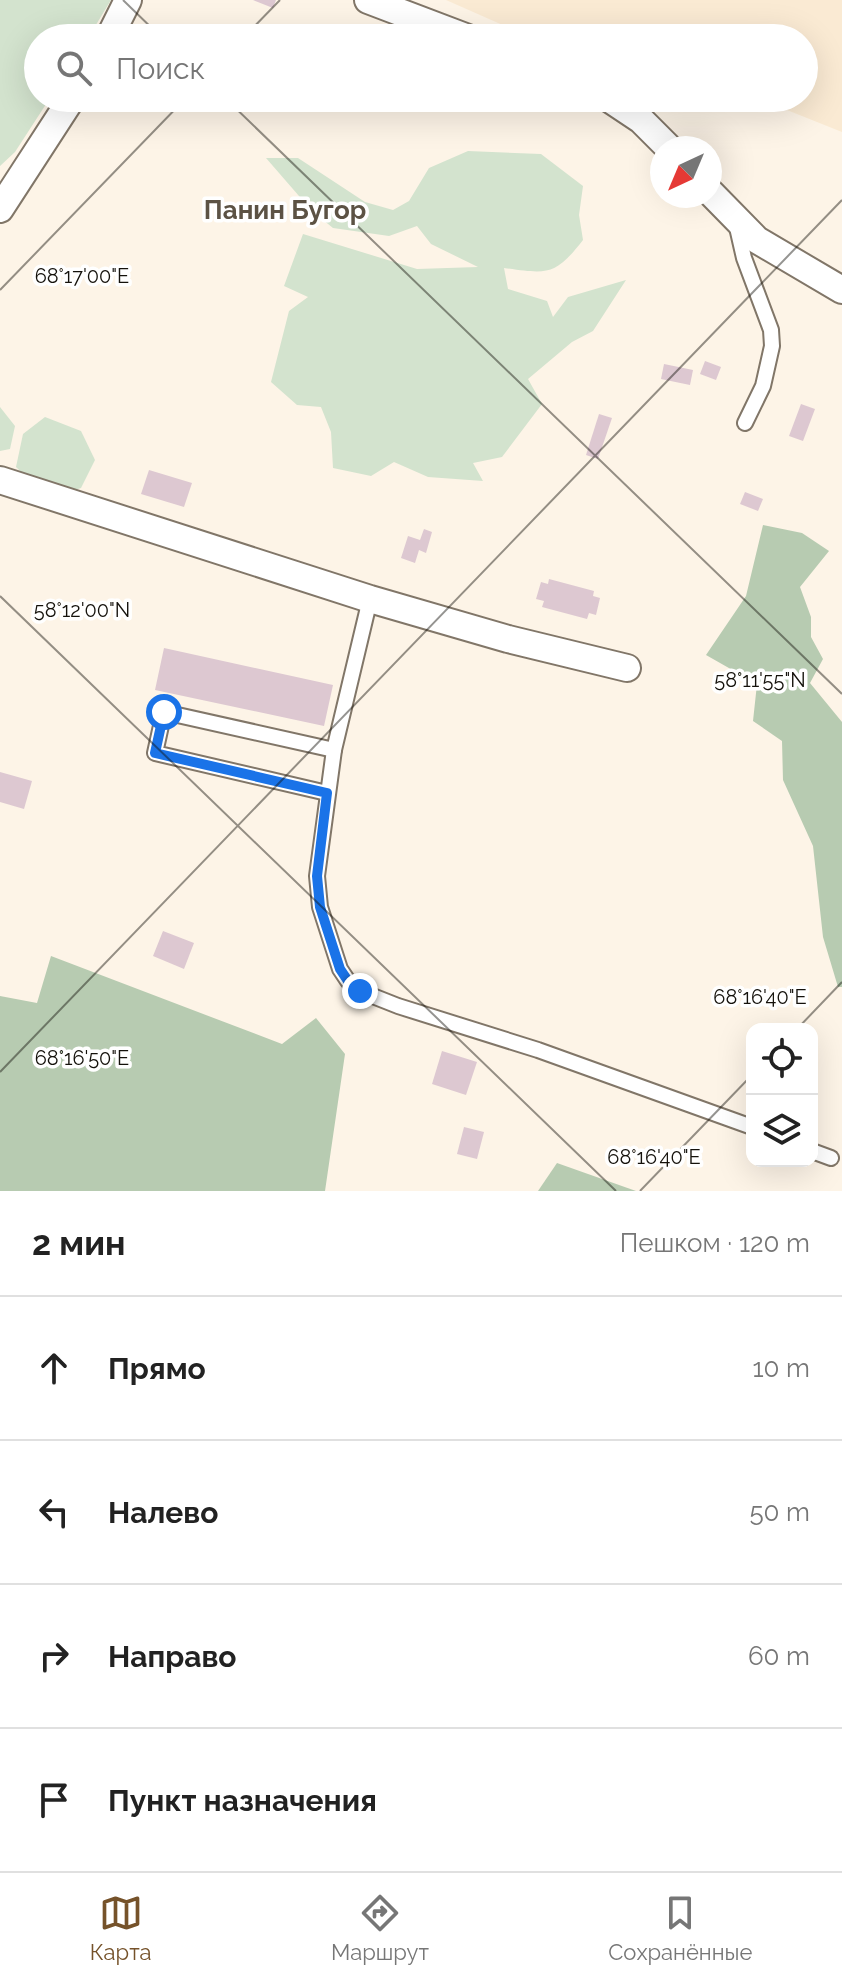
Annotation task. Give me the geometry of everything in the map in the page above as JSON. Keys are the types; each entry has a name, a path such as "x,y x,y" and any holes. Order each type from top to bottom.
{"street":[{"path":"116,24 128,0"},
{"path":"368,0 431,24"},
{"path":"0,209 63,112"},
{"path":"629,112 657,136"},
{"path":"722,205 757,240 786,260 842,290"},
{"path":"0,480 370,599 508,639 627,668"}],"lane":[{"path":"735,219 744,258 771,330 772,346 763,386 745,423"},
{"path":"370,599 334,750 317,876 320,907 340,969 348,981 360,991 398,1006 538,1050 746,1125"},
{"path":"327,793 155,753 164,712 334,750"},
{"path":"818,1153 831,1158"}],"shaded area":[{"path":"446,0 842,0 842,132 792,112 818,112 818,24 500,24"}],"green space":[{"path":"0,0 111,0 96,24 24,24 24,112 41,112 15,152 0,166"},
{"path":"468,151 541,154 583,186 579,215 583,240 565,260 550,270 504,268 508,289 547,301 553,317 568,297 626,280 593,331 572,342 528,379 542,404 502,457 473,463 483,481 428,477 394,462 371,476 333,468 331,432 321,407 297,405 271,382 289,311 308,297 284,286 303,234 417,269 478,267 431,244 417,226 389,236 333,228 312,211 266,158 298,158 365,202 393,210 409,201 429,168"},
{"path":"0,407 15,426 10,449 0,451"},
{"path":"45,417 81,431 95,460 81,488 62,491 46,488 16,467 23,434"},
{"path":"763,525 802,533 829,551 800,587 811,617 811,637 823,659 810,683 842,722 842,987 838,987 823,937 813,846 783,780 782,741 753,721 757,684 706,655 746,596"},
{"path":"51,956 282,1044 316,1018 345,1054 325,1191 0,1191 0,996 37,1003"},
{"path":"557,1163 636,1191 538,1191"}],"building":[{"path":"253,0 276,0 273,8"},
{"path":"705,361 721,367 716,380 700,374"},
{"path":"664,364 693,370 690,385 661,379"},
{"path":"801,404 815,409 803,441 789,436"},
{"path":"599,414 612,418 598,459 586,455"},
{"path":"149,470 192,483 184,507 141,494"},
{"path":"745,492 763,499 758,511 740,504"},
{"path":"424,529 432,532 426,553 419,550 415,563 401,558 408,536 420,540"},
{"path":"549,579 594,591 593,596 600,598 596,615 589,613 587,619 542,607 544,601 536,599 541,582 548,584"},
{"path":"164,648 333,685 324,726 155,690"},
{"path":"0,772 32,781 24,809 0,802"},
{"path":"163,931 194,943 184,969 153,956"},
{"path":"442,1051 477,1062 466,1095 432,1084"},
{"path":"464,1127 484,1132 477,1159 457,1154"}],"district":[{"name":"Панин Бугор","path":"285,210"}],"route":[{"path":"164,712 155,753 327,793 317,876 320,907 340,969 360,991"}]}
